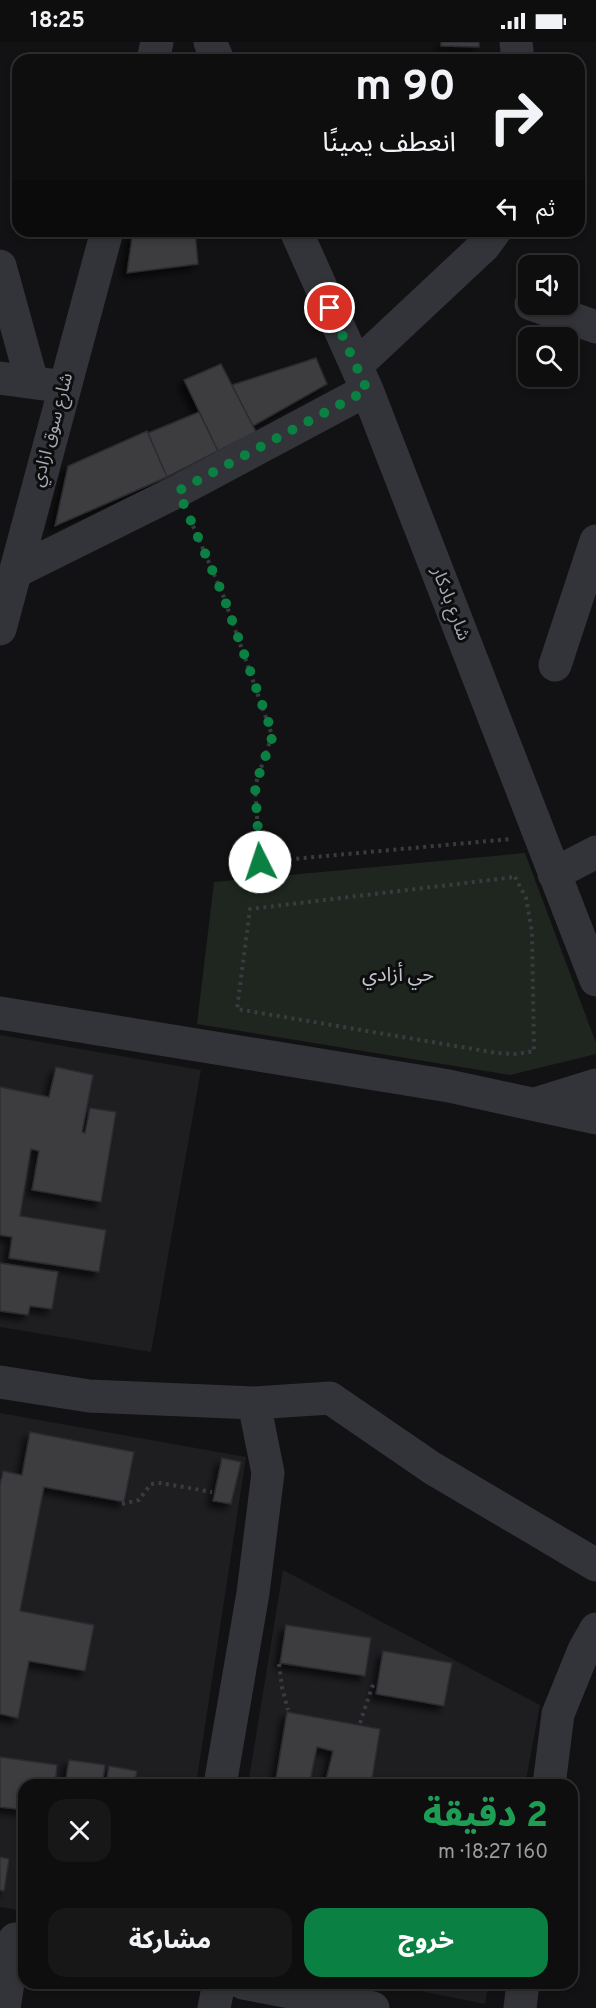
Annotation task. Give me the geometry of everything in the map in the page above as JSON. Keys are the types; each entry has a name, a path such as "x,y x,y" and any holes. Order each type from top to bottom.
{"street":[{"name":"شارع سوق ازادي","path":"0,629 105,237"},
{"name":"شارع بادكار","path":"299,237 362,378 596,980"},
{"path":"15,572 178,491 362,378 491,237"},
{"path":"0,266 32,382"},
{"path":"561,315 596,327"},
{"path":"0,378 65,386"},
{"path":"555,665 596,541"},
{"path":"554,874 594,850"},
{"path":"0,1013 449,1086 596,1119"},
{"path":"533,1105 596,1085"},
{"path":"0,1382 89,1396 254,1403 330,1398 432,1468 596,1565"},
{"path":"221,1779 253,1593 268,1473 254,1403"},
{"path":"550,1779 558,1714 592,1645"},
{"path":"4,2008 13,1938"},
{"path":"214,2008 218,1989"},
{"path":"274,1989 373,2008"},
{"path":"520,2008 522,1989"}],"path":[{"path":"178,491 223,595 273,735 255,786 260,862 541,836"},
{"path":"515,877 526,898 532,932 534,1052 497,1053 237,1009 250,909 515,877"},
{"path":"122,1504 139,1500 152,1484 160,1483 212,1492"},
{"path":"279,1664 288,1710"},
{"path":"360,1723 372,1687 377,1682"}],"shaded area":[{"path":"525,853 596,1043 596,1054 510,1075 197,1024 214,882"},
{"path":"0,1035 201,1070 151,1352 0,1327"},
{"path":"0,1413 246,1457 197,1779 135,1779 137,1771 110,1766 107,1779 103,1779 105,1765 69,1760 66,1779 56,1779 57,1765 0,1757"},
{"path":"283,1570 540,1705 526,1779 249,1779"},
{"path":"0,1807 18,1809 18,1910 0,1907 0,1890 4,1891 9,1859 0,1857"},
{"path":"411,1989 488,1989 485,2004"}],"building":[{"path":"441,42 479,42 479,47 441,46"},
{"path":"132,237 196,237 198,264 127,273"},
{"path":"316,358 327,384 253,426 232,385"},
{"path":"221,364 256,432 218,451 184,380"},
{"path":"199,412 218,451 167,477 148,433"},
{"path":"147,431 167,477 55,526 68,466"},
{"path":"56,1067 93,1075 82,1132 85,1133 90,1108 116,1112 101,1202 32,1190 39,1151 31,1149 20,1216 106,1230 99,1272 9,1258 12,1237 0,1235 0,1087 49,1097"},
{"path":"0,1263 58,1272 52,1309 30,1306 28,1315 0,1311"},
{"path":"30,1432 134,1452 124,1502 44,1487 20,1611 94,1625 85,1671 29,1661 18,1718 0,1714 0,1485 3,1471 22,1475"},
{"path":"222,1458 241,1462 231,1504 213,1501"},
{"path":"286,1625 371,1638 365,1676 280,1663"},
{"path":"383,1651 452,1663 444,1706 376,1694"},
{"path":"287,1712 380,1729 372,1779 326,1779 333,1751 317,1747 310,1779 276,1779"},
{"path":"0,1757 57,1765 56,1779 18,1779 18,1809 0,1807"},
{"path":"69,1760 105,1765 103,1779 66,1779"},
{"path":"109,1766 137,1771 135,1779 107,1779"},
{"path":"0,1857 9,1859 4,1891 0,1890"}],"district":[{"name":"حي أزادي","path":"398,976"}],"route":[{"path":"260,862 255,786 273,735 223,595 178,491 367,390 330,308"}]}
